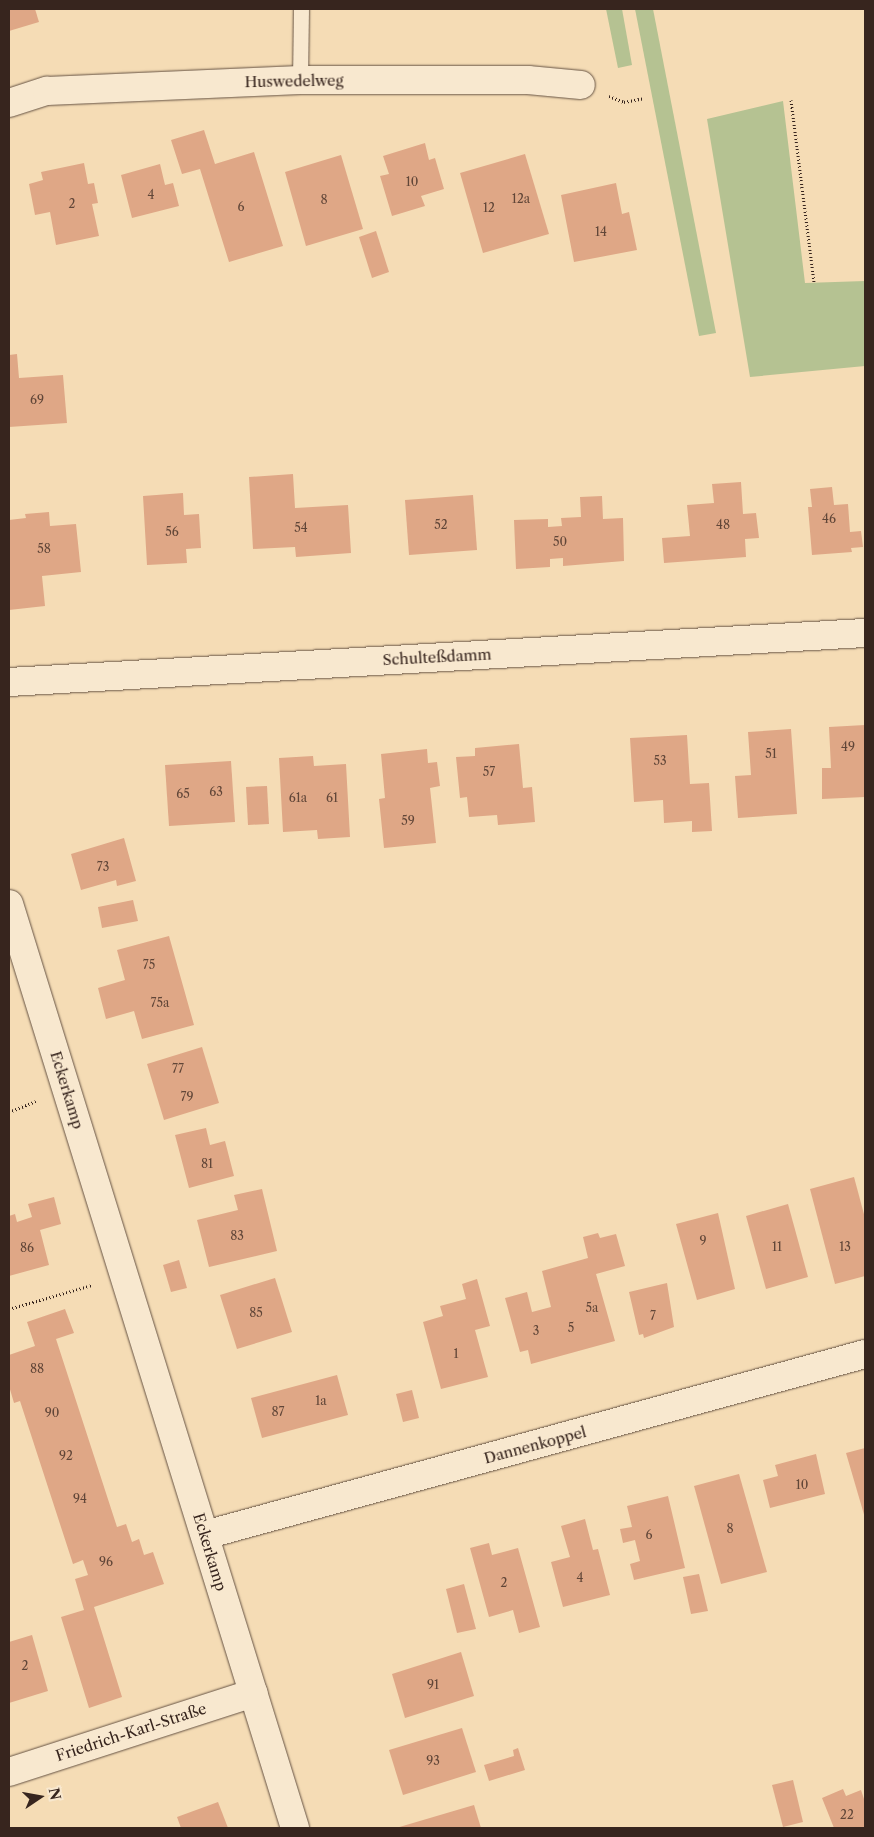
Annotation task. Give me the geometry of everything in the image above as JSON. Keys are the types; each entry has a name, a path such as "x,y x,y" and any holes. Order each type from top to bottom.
{"street":[{"name":"Huswedelweg","path":"9,104 47,92 300,80 528,80 581,85"},
{"name":"Schulteßdamm","path":"9,682 865,633"},
{"name":"Eckerkamp","path":"9,904 295,1828"},
{"name":"Dannenkoppel","path":"205,1535 865,1354"},
{"name":"Friedrich-Karl-Straße","path":"9,1772 254,1693"}],"lane":[{"path":"300,80 301,9"}],"path":[{"path":"791,100 814,283"},
{"path":"9,1309 124,1275"}],"green space":[{"path":"606,9 622,9 632,65 618,68"},
{"path":"635,9 653,9 716,333 699,336"},
{"path":"783,101 805,283 865,281 865,366 750,377 707,119"}],"building":[{"path":"9,9 35,9 39,22 9,31"},
{"path":"204,130 215,164 254,152 283,246 229,262 200,169 182,174 171,140"},
{"path":"425,143 429,160 435,158 444,189 421,196 425,206 392,216 380,176 389,174 383,156"},
{"path":"525,154 549,234 483,253 460,173"},
{"path":"341,155 363,229 306,246 285,172"},
{"path":"84,163 88,184 94,183 98,203 92,204 99,236 56,245 50,212 35,215 29,184 43,180 41,172"},
{"path":"160,164 165,185 173,183 179,206 132,218 121,175"},
{"path":"616,183 622,214 629,212 637,250 574,262 561,195"},
{"path":"376,231 389,272 372,278 359,237"},
{"path":"17,354 19,378 63,375 67,423 9,427 9,355"},
{"path":"293,474 295,508 348,505 351,553 296,557 295,547 253,549 249,477"},
{"path":"741,482 743,514 756,513 759,538 745,539 746,557 664,563 662,538 690,536 687,505 714,503 712,484"},
{"path":"832,487 834,505 848,504 850,532 861,531 863,547 851,548 852,552 812,555 808,507 812,507 810,489"},
{"path":"183,493 184,515 199,514 201,548 186,549 187,563 147,565 143,496"},
{"path":"473,495 477,550 409,555 405,500"},
{"path":"602,496 603,519 623,518 624,561 563,566 563,558 550,559 550,567 516,569 514,520 548,519 548,527 562,526 561,518 581,517 580,497"},
{"path":"49,512 50,526 76,524 81,572 42,576 45,606 9,610 9,520 26,518 25,514"},
{"path":"865,725 865,797 822,799 822,768 831,768 829,727"},
{"path":"791,729 797,814 738,818 735,776 751,775 748,732"},
{"path":"687,735 690,784 709,783 712,831 692,832 692,821 664,823 663,800 634,802 630,738"},
{"path":"519,744 523,788 532,787 535,822 498,825 497,815 469,817 467,797 460,798 456,757 475,756 475,748"},
{"path":"427,749 428,763 437,762 440,786 430,788 436,843 384,848 379,799 385,798 381,754"},
{"path":"313,756 314,766 346,764 350,837 318,839 317,830 283,832 279,758"},
{"path":"231,761 235,822 169,826 165,765"},
{"path":"267,786 269,824 248,825 246,787"},
{"path":"124,838 136,881 117,886 116,880 81,890 71,854"},
{"path":"133,900 138,921 102,928 98,907"},
{"path":"169,936 194,1025 142,1039 134,1011 106,1019 98,988 125,980 117,950"},
{"path":"202,1047 219,1103 164,1120 147,1064"},
{"path":"206,1128 210,1145 225,1141 234,1176 189,1188 175,1135"},
{"path":"854,1177 865,1218 865,1276 835,1284 810,1189"},
{"path":"262,1189 277,1251 209,1267 197,1220 238,1210 234,1195"},
{"path":"54,1197 61,1224 40,1230 49,1265 9,1276 9,1216 15,1214 17,1222 32,1217 28,1204"},
{"path":"788,1204 808,1277 766,1289 746,1216"},
{"path":"718,1213 735,1289 697,1300 676,1224"},
{"path":"598,1233 600,1238 616,1234 625,1266 596,1274 615,1341 531,1364 528,1350 520,1352 505,1298 527,1292 532,1312 551,1307 542,1271 588,1258 583,1237"},
{"path":"179,1260 187,1288 171,1292 163,1265"},
{"path":"275,1278 292,1332 237,1349 220,1295"},
{"path":"477,1279 490,1326 475,1330 488,1377 441,1389 423,1322 443,1316 440,1306 466,1299 462,1284"},
{"path":"667,1283 674,1327 644,1338 643,1334 639,1335 629,1292"},
{"path":"65,1309 74,1333 56,1339 117,1527 126,1524 132,1542 139,1539 144,1555 153,1552 164,1584 94,1607 122,1697 89,1708 61,1617 84,1610 75,1579 88,1575 83,1560 73,1564 20,1401 14,1403 9,1386 9,1355 35,1346 27,1322"},
{"path":"337,1375 348,1415 262,1438 251,1398"},
{"path":"412,1390 419,1418 403,1422 396,1394"},
{"path":"865,1448 865,1518 846,1453"},
{"path":"816,1454 825,1494 770,1508 763,1480 778,1476 775,1465"},
{"path":"739,1474 767,1572 721,1584 694,1486"},
{"path":"668,1496 685,1568 634,1580 630,1564 640,1561 635,1540 623,1543 620,1529 632,1527 627,1506"},
{"path":"585,1519 593,1550 598,1549 610,1595 563,1607 551,1562 570,1557 561,1526"},
{"path":"489,1543 492,1555 518,1548 540,1627 519,1633 513,1610 489,1617 470,1548"},
{"path":"699,1574 708,1611 691,1614 683,1577"},
{"path":"464,1584 476,1629 457,1633 446,1589"},
{"path":"32,1635 48,1691 9,1703 9,1642"},
{"path":"461,1652 474,1696 405,1718 392,1674"},
{"path":"462,1728 476,1772 403,1795 389,1750"},
{"path":"518,1748 525,1770 489,1781 484,1765 514,1756 513,1750"},
{"path":"793,1780 803,1822 783,1827 772,1785"},
{"path":"843,1789 846,1796 861,1790 865,1802 865,1828 834,1828 822,1798"},
{"path":"218,1802 228,1828 181,1828 177,1817"},
{"path":"474,1805 481,1828 396,1828"}]}
